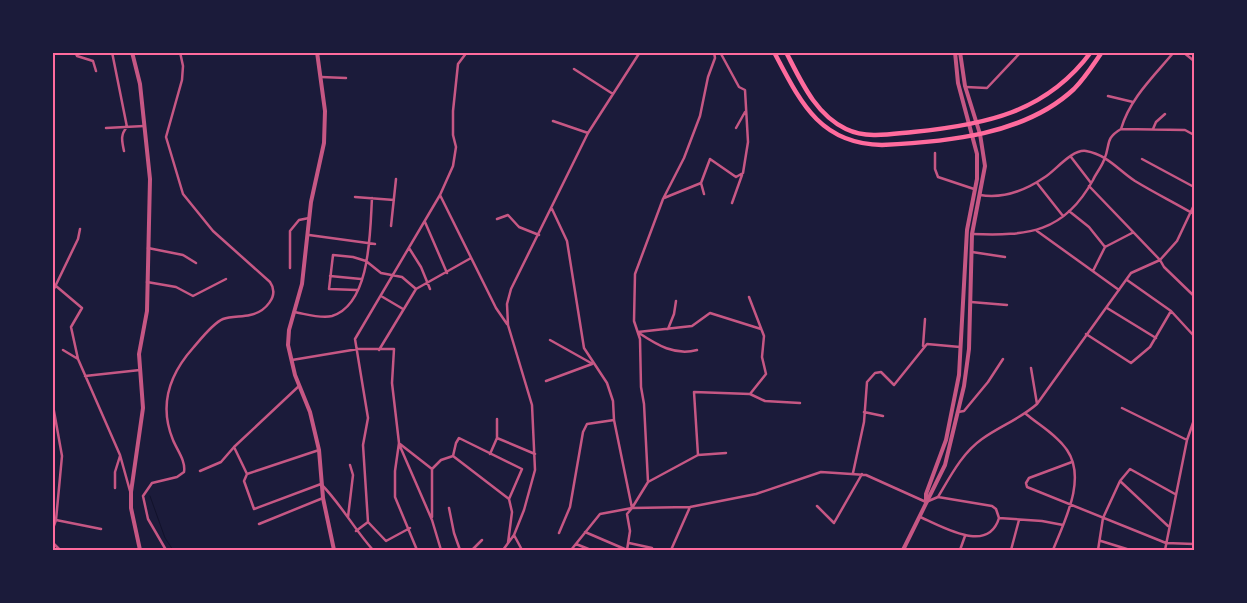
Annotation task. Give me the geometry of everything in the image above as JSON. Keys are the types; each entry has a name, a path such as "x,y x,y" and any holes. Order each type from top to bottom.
{"main road":[{"path":"774,52 796,92 815,120 834,134 870,145 980,134 1008,126 1042,111 1074,89 1102,52"},
{"path":"786,52 802,84 822,111 846,128 860,134 877,135 977,124 1002,118 1047,93 1074,73 1091,52"}],"street":[{"path":"75,52 77,56 92,60 96,71"},
{"path":"112,52 127,127 123,132 122,138 124,150"},
{"path":"132,52 140,84 150,179 145,326 139,354 143,408 131,492 131,508 140,550"},
{"path":"166,550 148,519 143,496 152,483 176,477 184,472 185,467 172,440 166,410 167,393 172,378 193,348 223,319 253,315 270,302 274,294 274,288 270,282 213,231 183,194 166,136 182,80 180,52"},
{"path":"317,52 325,111 324,142 311,202 309,235 302,284 289,337 292,360 299,386 310,412 319,450 323,498 334,550"},
{"path":"410,528 386,541 368,522 365,497 367,480 363,445 368,418 355,339 425,222 453,166 456,147 453,135 453,111 458,64 467,52"},
{"path":"503,550 514,535 531,490 535,470 532,405 508,325 507,304 510,289 552,209 588,133 640,52"},
{"path":"648,482 644,404 640,387 640,339 634,321 635,274 663,199 684,158 700,116 714,53 720,52 739,87 745,90 747,157 732,203"},
{"path":"926,502 926,494 946,440 959,375 967,230 978,166 958,83 955,52"},
{"path":"903,550 945,465 964,386 970,324 972,234 985,166 980,134 966,86 960,52"},
{"path":"966,86 987,88 1021,52"},
{"path":"1121,128 1125,114 1133,102 1174,52"},
{"path":"1182,52 1194,61"},
{"path":"574,69 613,94"},
{"path":"321,77 346,78"},
{"path":"1108,96 1133,102"},
{"path":"736,128 746,111"},
{"path":"1153,129 1156,122 1165,114"},
{"path":"553,121 588,133"},
{"path":"106,128 144,126"},
{"path":"972,234 1010,235 1037,231 1056,223 1085,195 1106,158 1107,144 1112,134 1121,128 1185,130 1194,135"},
{"path":"980,195 1004,195 1037,182 1079,151 1106,158 1133,180 1192,213"},
{"path":"935,153 935,169 938,177 974,189"},
{"path":"1071,157 1091,183"},
{"path":"704,194 701,183 710,159 736,177 743,173"},
{"path":"1142,159 1194,187"},
{"path":"391,226 396,179"},
{"path":"1037,182 1063,216"},
{"path":"663,199 701,183"},
{"path":"1089,186 1132,233 1160,260 1164,267 1194,296"},
{"path":"440,195 496,308 508,325"},
{"path":"355,196 394,200"},
{"path":"294,312 317,316 332,316 354,301 370,249 372,198"},
{"path":"938,497 962,458 980,440 1026,414 1037,404 1131,273 1160,260 1177,241 1192,213 1194,205"},
{"path":"552,209 567,241 584,348 592,364 607,383 613,401 614,420 632,508"},
{"path":"1069,211 1089,227 1105,247"},
{"path":"497,219 508,215 518,227 539,235"},
{"path":"290,268 290,231 299,220 310,218"},
{"path":"425,222 447,273"},
{"path":"52,293 78,239 80,229"},
{"path":"1037,231 1119,290"},
{"path":"1093,271 1105,247 1132,233"},
{"path":"309,235 375,244"},
{"path":"148,248 182,255 196,263"},
{"path":"409,248 430,289"},
{"path":"972,252 1005,257"},
{"path":"357,290 329,289 333,255 354,257 366,261 381,273 402,277 416,289"},
{"path":"378,350 416,289 428,284 471,258"},
{"path":"330,276 361,279"},
{"path":"147,282 176,287 186,294 197,296 226,278"},
{"path":"1127,280 1171,311 1194,336"},
{"path":"56,286 82,308 71,327 78,359 120,455 131,492"},
{"path":"381,296 403,309"},
{"path":"749,297 764,336 762,357 766,374 750,394"},
{"path":"668,329 674,314 676,301"},
{"path":"970,302 1007,305"},
{"path":"1107,308 1156,338"},
{"path":"1086,334 1131,363 1156,338 1171,311"},
{"path":"638,332 692,326 710,313 762,329"},
{"path":"853,473 864,422 867,382 875,373 881,372 894,385 923,346 925,319"},
{"path":"962,324 970,324"},
{"path":"638,332 673,351 690,352 697,350"},
{"path":"550,340 592,364"},
{"path":"923,346 962,347"},
{"path":"292,360 358,349 394,349 392,383 399,443 395,471 395,496 410,528 417,550"},
{"path":"63,350 78,359"},
{"path":"958,412 964,411 988,382 1003,359"},
{"path":"546,381 592,364"},
{"path":"1031,368 1037,404"},
{"path":"85,376 140,370"},
{"path":"200,471 221,462 234,447 299,386"},
{"path":"698,455 694,392 750,394 765,401 800,404"},
{"path":"52,400 62,456 56,520 52,531"},
{"path":"1122,408 1186,440"},
{"path":"864,412 883,416"},
{"path":"1026,414 1058,440 1067,450 1072,462 1074,481 1070,503 1053,550"},
{"path":"490,454 497,438 497,419"},
{"path":"559,533 570,507 579,450 587,424 614,420"},
{"path":"1165,550 1186,440 1194,420"},
{"path":"453,456 456,443 460,438 522,469 509,499 512,512 508,544"},
{"path":"497,438 535,454"},
{"path":"399,443 432,469"},
{"path":"399,443 432,520 441,550"},
{"path":"234,447 247,474"},
{"path":"319,450 247,474 244,481 254,509 321,484"},
{"path":"585,532 627,550 629,543 627,514 648,482 698,455 726,453"},
{"path":"115,488 115,472 120,455"},
{"path":"432,520 432,469 441,460 453,456"},
{"path":"453,456 509,499"},
{"path":"1072,462 1029,478 1026,483 1028,487 1166,543 1194,544"},
{"path":"348,518 354,475 350,466"},
{"path":"1098,550 1101,541 1103,518 1120,481 1130,469 1175,494"},
{"path":"571,550 595,518 607,512 632,508 690,507 756,494 821,472 862,474 926,502 938,497 992,506 996,509 999,518 997,527 991,533 982,536 965,536 920,517"},
{"path":"817,506 834,523 862,474"},
{"path":"1120,481 1168,527"},
{"path":"321,484 336,498 356,531 373,550"},
{"path":"258,524 323,498"},
{"path":"671,550 690,507"},
{"path":"449,508 460,550"},
{"path":"999,518 1063,525"},
{"path":"56,520 101,529"},
{"path":"1011,550 1019,520"},
{"path":"356,531 368,522"},
{"path":"514,535 522,550"},
{"path":"960,550 965,536"},
{"path":"472,550 482,540"},
{"path":"1101,541 1130,550"},
{"path":"52,542 60,550"},
{"path":"629,543 652,548"},
{"path":"576,544 591,550"}],"waterway":[{"path":"150,496 165,538 173,550"}]}
